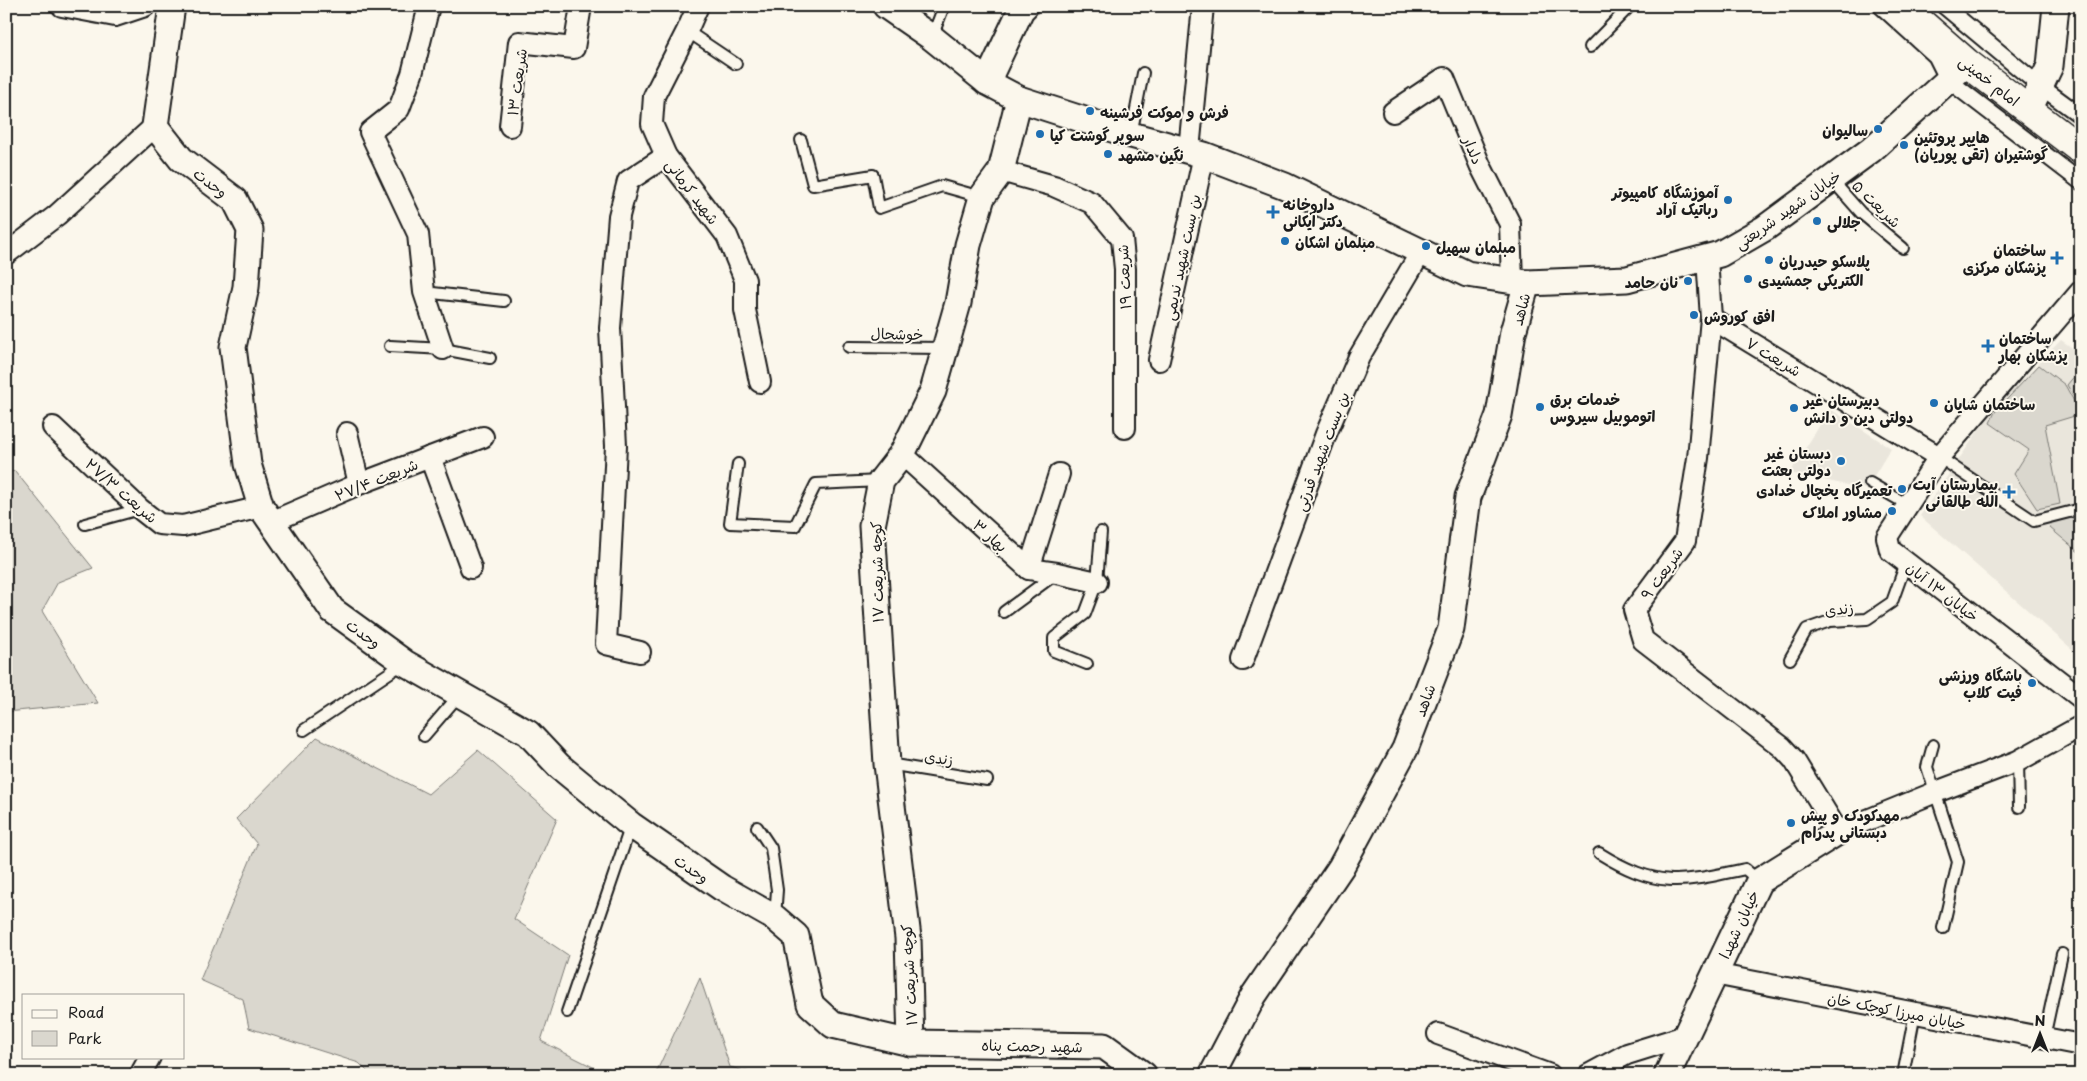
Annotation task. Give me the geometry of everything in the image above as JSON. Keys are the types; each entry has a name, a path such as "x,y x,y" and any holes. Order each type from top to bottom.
{"main road":[{"name":"امام خمینی","path":"1902,6 1958,72 2035,98 2081,150"}],"street":[{"path":"62,6 115,16 145,6"},
{"path":"6,254 57,215 155,126 172,6"},
{"path":"429,6 412,74 399,110 370,132 418,234 424,292 443,350"},
{"name":"شریعت ۱۳","path":"510,126 519,42 574,48 581,6"},
{"name":"شهید کرمانی","path":"698,6 654,96 652,124 666,156 726,236 745,280 745,310 760,382"},
{"name":"خیابان شهید شریعتی","path":"886,6 931,38 986,82 1019,99 1131,135 1196,153 1285,186 1467,274 1519,282 1627,279 1720,254 1765,228 1871,150 1958,72"},
{"path":"986,82 1021,10 1026,6"},
{"name":"بن بست شهید ندیمی","path":"1159,360 1196,153 1203,6"},
{"path":"1880,6 1936,56 1958,72 2081,182"},
{"path":"1944,6 2035,98 2081,116"},
{"path":"2035,98 2050,66 2056,6"},
{"name":"دلدار","path":"1393,112 1444,78 1480,165 1510,224 1519,282"},
{"name":"کوچه شریعت ۱۷","path":"911,1043 908,938 887,764 872,526 881,481 902,454 933,391 958,303 968,245 982,197 1001,171 1019,99"},
{"name":"وحدت","path":"155,126 181,159 235,200 250,230 246,287 233,347 248,464 266,515 332,610 405,663 528,734 559,766 631,824 722,888 775,918 796,936 810,1004 833,1025 911,1043"},
{"path":"640,652 606,644 616,446 610,328 619,216 628,181 666,156"},
{"name":"شریعت ۱۹","path":"1001,171 1054,186 1092,203 1122,239 1125,269 1125,428"},
{"name":"بن بست شهید قدرتی","path":"1243,660 1326,434 1359,357 1421,252"},
{"name":"شریعت ۹","path":"1707,258 1711,318 1698,458 1684,541 1634,610 1643,640 1782,747 1794,760 1838,832"},
{"name":"شاهد","path":"1212,1075 1254,995 1341,867 1405,750 1451,629 1468,497 1499,415 1513,332 1519,282"},
{"name":"خیابان ۱۳ آبان","path":"2081,291 1939,457 1887,537 1890,550 2081,698"},
{"name":"شریعت ۷","path":"1711,318 1856,401 1939,457"},
{"name":"شریعت ۲۷/۳","path":"53,427 140,509 159,524 183,526 266,515"},
{"path":"347,433 359,484"},
{"name":"شریعت ۲۷/۴","path":"266,515 359,484 483,438"},
{"name":"بهار ۳","path":"902,454 1029,569"},
{"path":"430,457 471,568"},
{"path":"1059,474 1029,569 1097,582"},
{"name":"خیابان شهدا","path":"1667,1075 1688,1035 1714,974 1759,881 1838,832 2018,761 2081,726"},
{"name":"خیابان میرزا کوچک خان","path":"1714,974 2081,1045"},
{"path":"1438,1034 1550,1075"},
{"path":"1588,1075 1627,1054 1688,1035"},
{"name":"شهید رحمت پناه","path":"911,1043 1104,1046 1144,1075"},
{"path":"140,1075 149,1058"}],"lane":[{"path":"931,38 944,6"},
{"path":"1590,47 1630,6"},
{"path":"687,31 736,64"},
{"path":"1131,135 1143,73"},
{"path":"801,140 813,185 873,175 879,208 942,186 982,197"},
{"name":"شریعت ۵","path":"1831,179 1861,213 1903,248"},
{"path":"424,292 504,301"},
{"path":"390,346 443,350 490,358"},
{"name":"خوشحال","path":"849,347 945,348"},
{"path":"1939,457 2034,521 2081,509"},
{"path":"738,464 730,523 795,526 816,484 881,481"},
{"path":"1870,483 1908,505"},
{"path":"85,524 140,509"},
{"path":"1087,664 1054,651 1054,638 1085,614 1097,582 1101,532"},
{"name":"زندی","path":"1790,659 1807,630 1830,621 1868,619 1892,602 1906,563"},
{"path":"1004,612 1057,573"},
{"path":"304,730 405,663"},
{"path":"424,736 460,694"},
{"path":"1933,745 1927,767 1958,862 1943,928"},
{"path":"2018,761 2019,807"},
{"name":"زندی","path":"887,764 987,780"},
{"path":"567,1012 631,824"},
{"path":"757,827 771,848 777,890 775,918"},
{"path":"1599,854 1624,869 1658,880 1694,880 1744,869 1759,881"},
{"path":"2044,1038 2062,954"},
{"path":"1902,1075 1915,1013"}],"shaded area":[{"name":"بیمارستان آیت الله طالقانی","path":"2061,340 2081,354 2081,657 1920,516 1992,411"},
{"name":"دبستان غیر دولتی بعثت","path":"1830,409 1891,448 1866,489 1790,473"}],"green space":[{"path":"2039,365 2065,385 2081,414 2045,425 2060,504 2037,509 2014,474 2029,450 1990,423 1995,412"},
{"path":"2081,368 2081,409 2067,385"},
{"path":"15,471 93,568 58,582 42,611 98,703 6,712 6,473"},
{"path":"2081,514 2081,554 2050,528 2051,523 2057,519"},
{"path":"317,737 428,794 478,750 557,819 514,919 568,955 541,1041 609,1075 371,1075 359,1063 249,1028 243,999 200,980 257,844 236,819"},
{"path":"700,978 730,1067 758,1075 655,1075"}],"place":[{"name":"فرش و موکت فرشینه","path":"1090,111"},
{"name":"سالیوان","path":"1878,129"},
{"name":"سوپر گوشت کیا","path":"1040,134"},
{"name":"هایپر پروتئین گوشتیران (تقی پوریان)","path":"1904,145"},
{"name":"نگین مشهد","path":"1108,154"},
{"name":"آموزشگاه کامپیوتر رباتیک آراد","path":"1728,200"},
{"name":"داروخانه دکتر ایکانی","path":"1273,212"},
{"name":"جلالی","path":"1817,221"},
{"name":"مبلمان اشکان","path":"1285,241"},
{"name":"مبلمان سهیل","path":"1426,246"},
{"name":"ساختمان پزشکان مرکزی","path":"2057,258"},
{"name":"پلاسکو حیدریان","path":"1769,260"},
{"name":"الکتریکی جمشیدی","path":"1748,279"},
{"name":"نان حامد","path":"1688,281"},
{"name":"افق کوروش","path":"1694,315"},
{"name":"ساختمان پزشکان بهار","path":"1988,346"},
{"name":"ساختمان شایان","path":"1934,403"},
{"name":"خدمات برق اتوموبیل سیروس","path":"1540,407"},
{"name":"دبیرستان غیر دولتی دین و دانش","path":"1794,408"},
{"name":"دبستان غیر دولتی بعثت","path":"1841,461"},
{"name":"تعمیرگاه یخچال خدادی","path":"1902,489"},
{"name":"بیمارستان آیت الله طالقانی","path":"2009,492"},
{"name":"مشاور املاک","path":"1892,511"},
{"name":"باشگاه ورزشی فیت کلاب","path":"2032,683"},
{"name":"مهدکودک و پیش دبستانی پدرام","path":"1791,823"}]}
